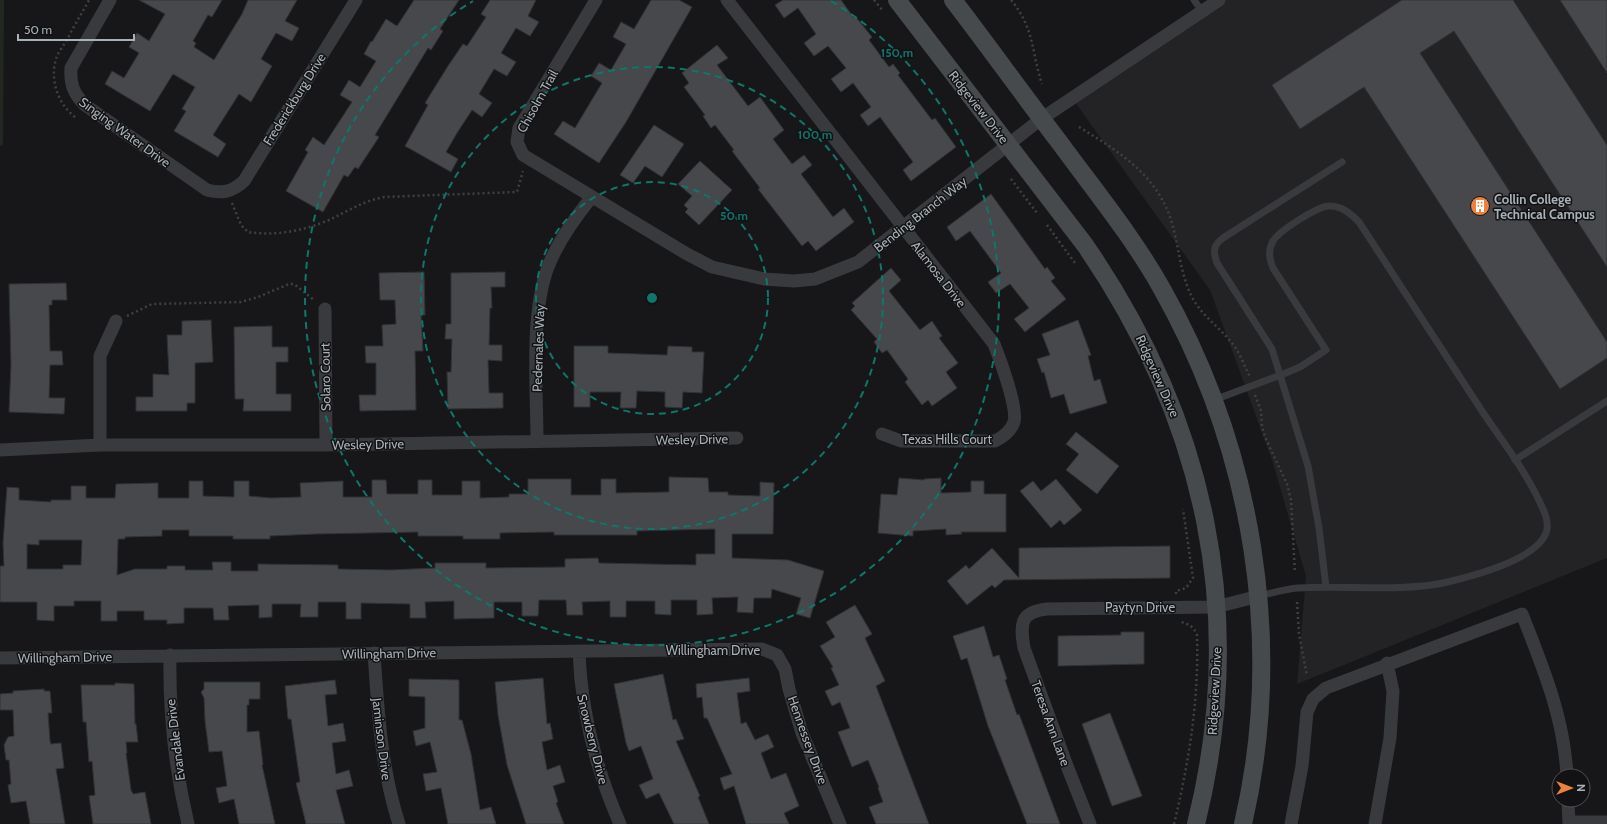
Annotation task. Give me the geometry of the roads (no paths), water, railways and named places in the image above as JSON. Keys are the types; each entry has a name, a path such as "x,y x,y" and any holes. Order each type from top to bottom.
{"main road":[{"name":"Ridgeview Drive","path":"897,0 1085,245 1107,278 1142,339 1162,382 1182,433 1199,494 1207,532 1216,607 1217,686 1214,724 1209,762 1196,824"},
{"path":"953,0 1115,216 1153,275 1180,322 1214,400 1236,466 1245,504 1259,596 1261,658 1259,711 1253,772 1243,824"}],"street":[{"name":"Singing Water Drive","path":"110,0 71,68 70,78 72,88 77,97 85,105 207,190 227,192"},
{"name":"Frederickburg Drive","path":"227,192 236,188 244,181 356,0"},
{"name":"Chisolm Trail","path":"592,198 523,155 517,142 519,128 596,0"},
{"name":"Alamosa Drive","path":"727,0 994,344 1015,413 1014,422 1009,430"},
{"name":"Bending Branch Way","path":"592,198 712,267 764,279 794,281 815,279 834,273 858,262 1041,119 1219,0"},
{"name":"Pedernales Way","path":"537,441 537,324 540,294 548,266 569,225 592,198"},
{"name":"Solaro Court","path":"324,309 326,445"},
{"path":"100,445 100,356 116,321"},
{"name":"Texas Hills Court","path":"882,434 901,441 995,441 1009,430"},
{"name":"Wesley Drive","path":"0,450 100,445 326,445 737,438"},
{"name":"Paytyn Drive","path":"1024,620 1032,610 1216,607 1259,596"},
{"path":"1291,824 1302,766 1307,712 1313,699 1326,688 1387,663 1522,614 1554,696 1566,756 1567,768"},
{"name":"Teresa Ann Lane","path":"1024,620 1021,632 1024,648 1090,824"},
{"name":"Willingham Drive","path":"0,658 762,649 776,655"},
{"name":"Snowberry Drive","path":"579,651 580,684 586,722 604,783 620,824"},
{"name":"Jaminson Drive","path":"374,653 378,720 387,783 399,824"},
{"name":"Evandale Drive","path":"170,655 170,691 173,735 188,824"},
{"name":"Hennessey Drive","path":"776,655 785,669 802,732 840,824"},
{"path":"1375,824 1390,738 1393,691 1387,663"},
{"path":"1568,808 1569,823 1607,822"}],"lane":[{"path":"1194,0 1202,11"},
{"path":"1326,587 1319,528 1308,466 1281,375 1272,349 1217,264 1214,249 1217,242 1342,162"},
{"path":"1214,400 1300,367 1326,350 1273,268 1269,258 1273,240 1280,233 1320,207 1330,206 1340,208 1350,213 1359,222 1515,460 1542,507 1546,518 1547,526 1541,542 1531,551 1493,569 1441,583 1417,586 1296,588 1259,596"},
{"path":"1515,460 1607,401"}],"place":[{"name":"Collin College Technical Campus","path":"1480,206"}]}
